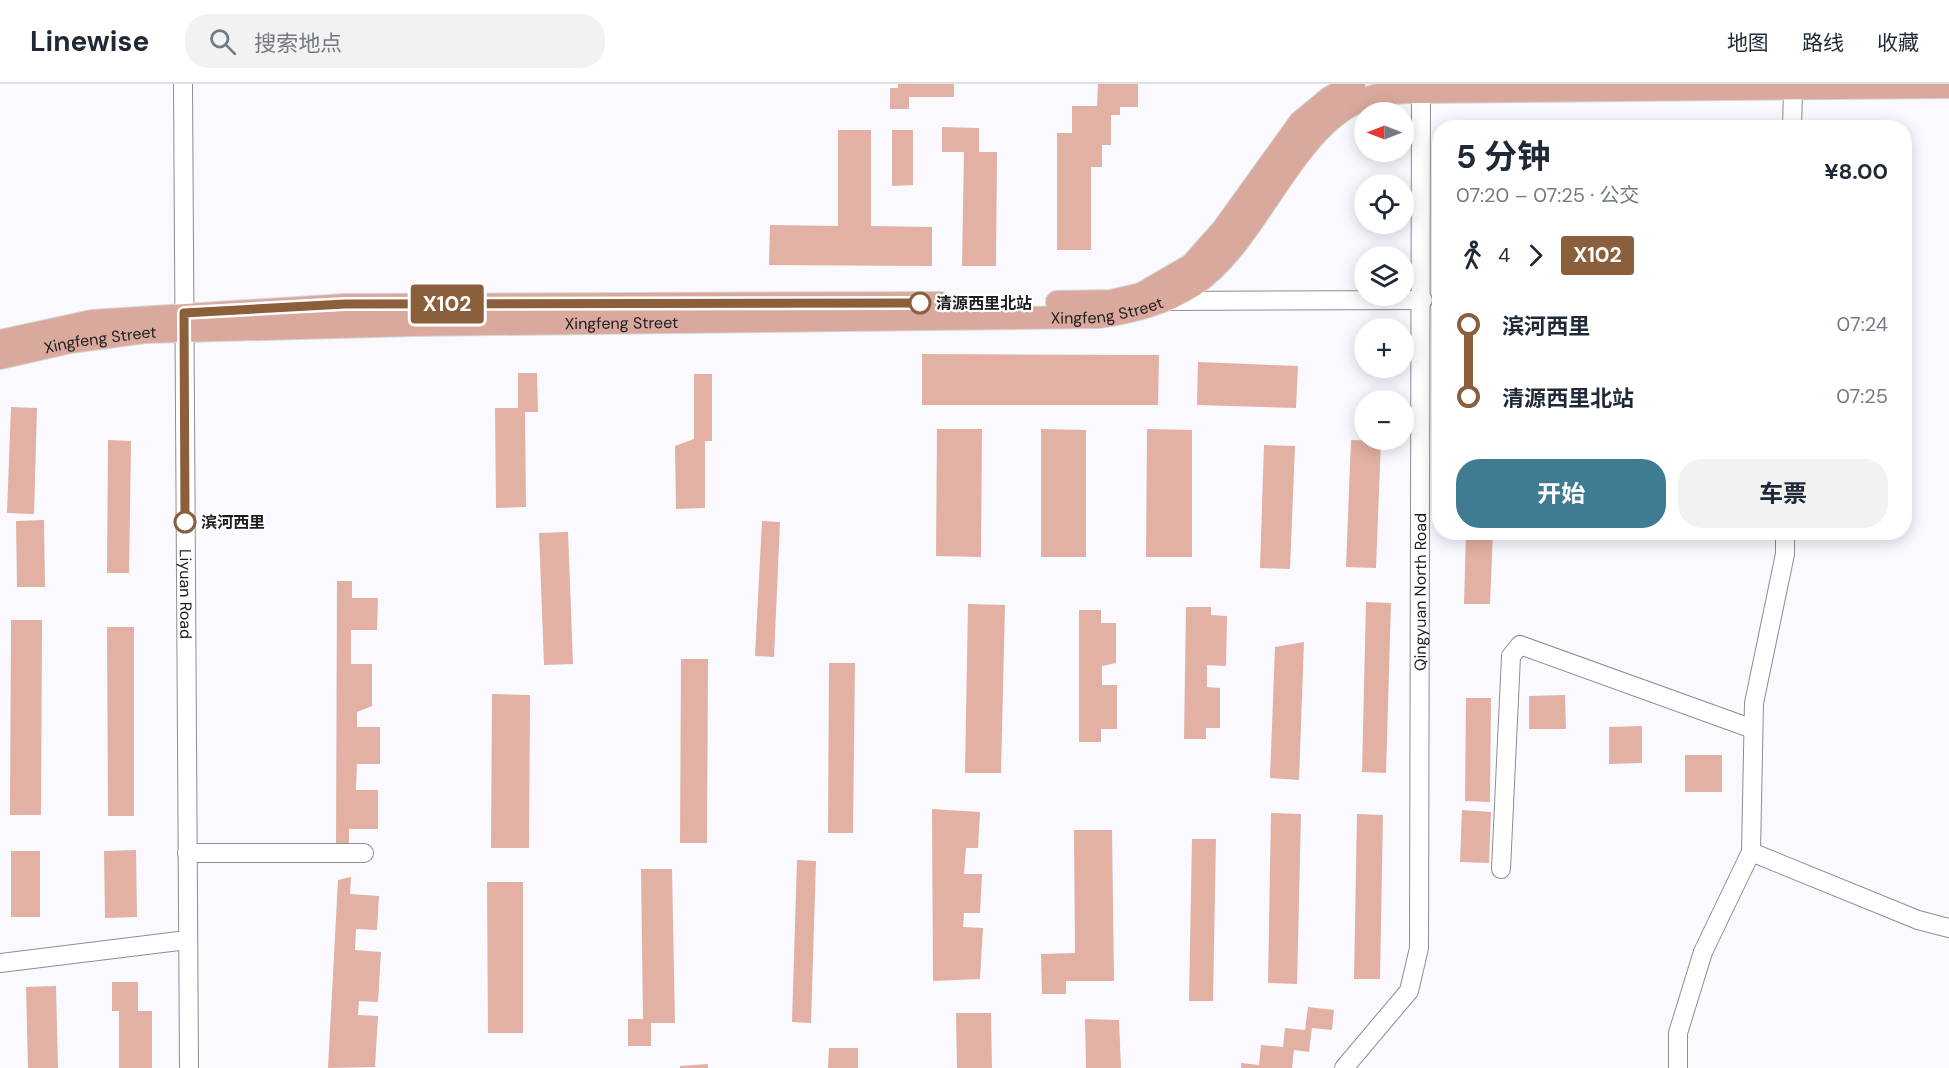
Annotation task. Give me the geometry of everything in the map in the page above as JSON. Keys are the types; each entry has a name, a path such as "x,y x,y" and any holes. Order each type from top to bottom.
{"main road":[{"name":"Xingfeng Street","path":"0,358 70,342 145,332 184,322 345,304 1111,301 1140,294 1191,265 1223,229 1300,122 1329,98 1354,84"},
{"name":"Xingfeng Street","path":"0,341 92,321 413,325 1099,317 1134,312 1162,301 1194,284 1221,261 1312,140 1344,110 1367,98 1419,88 1948,87"}],"street":[{"name":"Liyuan Road","path":"183,84 189,1068"},
{"name":"Qingyuan North Road","path":"1344,1068 1409,991 1419,948 1423,300 1419,88"},
{"path":"1792,120 1793,89"},
{"path":"1162,301 1423,300"},
{"path":"1678,1068 1678,1033 1703,952 1751,852 1754,703 1785,555 1785,540"},
{"path":"1501,869 1511,656 1520,645 1753,729"},
{"path":"1751,852 1918,920 1949,928"},
{"path":"187,853 364,853"},
{"path":"0,963 188,940"}],"building":[{"path":"898,84 954,84 954,97 909,97 909,109 890,109 890,88 898,88"},
{"path":"1098,84 1138,84 1138,107 1120,107 1120,115 1111,115 1111,145 1102,145 1102,167 1091,167 1091,250 1057,250 1057,133 1072,133 1072,106 1097,106"},
{"path":"942,127 979,128 979,152 997,152 996,266 962,266 964,152 942,152"},
{"path":"838,130 871,130 871,226 932,227 932,266 769,265 770,225 838,226"},
{"path":"892,130 913,130 913,185 892,186"},
{"path":"922,354 1159,355 1158,405 922,405"},
{"path":"1198,362 1298,366 1296,408 1197,405"},
{"path":"518,373 537,373 538,412 525,412 526,507 496,508 495,408 518,408"},
{"path":"694,374 712,374 712,441 705,441 705,508 676,509 675,446 694,439"},
{"path":"11,407 37,408 34,514 7,513"},
{"path":"937,429 982,429 981,557 936,556"},
{"path":"1041,429 1086,430 1086,557 1041,557"},
{"path":"1147,429 1192,430 1192,557 1146,557"},
{"path":"108,440 131,441 129,573 107,573"},
{"path":"1351,440 1354,440 1354,450 1381,450 1376,568 1346,567"},
{"path":"1264,445 1295,446 1290,569 1260,568"},
{"path":"44,520 45,587 17,587 16,521"},
{"path":"762,521 780,522 774,657 755,656"},
{"path":"568,532 573,664 544,665 539,533"},
{"path":"1466,540 1493,540 1490,604 1464,604"},
{"path":"337,581 352,581 352,598 378,598 377,630 351,630 351,664 372,664 372,706 357,712 357,727 380,727 380,764 357,764 356,790 378,790 378,829 349,829 349,843 336,843"},
{"path":"1366,602 1391,603 1386,773 1362,772"},
{"path":"968,604 1005,605 1001,773 965,773"},
{"path":"1186,607 1211,607 1211,615 1227,616 1226,666 1207,665 1207,687 1220,688 1220,728 1206,728 1206,739 1184,739"},
{"path":"1079,610 1101,610 1101,623 1116,623 1116,663 1102,666 1102,685 1117,685 1117,729 1101,729 1101,742 1079,742"},
{"path":"11,620 42,620 41,815 10,815"},
{"path":"107,627 134,627 134,816 108,816"},
{"path":"1304,642 1299,780 1270,778 1275,647"},
{"path":"681,659 708,659 707,843 680,843"},
{"path":"829,663 855,663 853,833 828,833"},
{"path":"492,694 530,695 529,848 491,848"},
{"path":"1565,695 1566,729 1529,729 1529,696"},
{"path":"1466,698 1491,698 1490,802 1465,801"},
{"path":"1642,726 1642,763 1609,764 1609,727"},
{"path":"1685,755 1722,755 1722,792 1685,792"},
{"path":"932,809 980,812 978,848 966,848 964,874 982,874 980,913 964,913 963,927 983,928 980,979 933,981"},
{"path":"1462,810 1491,812 1489,863 1460,862"},
{"path":"1271,813 1301,814 1297,984 1268,983"},
{"path":"1357,814 1383,815 1380,979 1354,979"},
{"path":"1074,830 1112,830 1114,981 1066,981 1066,994 1042,994 1041,954 1075,953"},
{"path":"1192,839 1216,839 1213,1001 1189,1001"},
{"path":"136,850 137,917 105,918 104,851"},
{"path":"11,851 40,851 40,917 11,917"},
{"path":"797,860 816,861 811,1023 792,1022"},
{"path":"641,869 672,869 675,1023 651,1023 651,1046 628,1046 628,1019 643,1019"},
{"path":"351,877 350,894 379,896 377,930 356,929 355,950 381,952 378,1002 359,1001 358,1015 378,1016 375,1067 328,1068 338,880"},
{"path":"487,882 523,882 523,1033 488,1033"},
{"path":"112,982 138,982 138,1011 152,1011 152,1068 119,1068 119,1011 112,1011"},
{"path":"56,986 58,1068 28,1068 26,987"},
{"path":"1308,1007 1334,1010 1332,1030 1312,1028 1309,1052 1294,1050 1292,1068 1241,1068 1241,1063 1259,1065 1261,1045 1283,1047 1285,1028 1305,1030"},
{"path":"956,1013 991,1013 992,1068 957,1068"},
{"path":"1085,1019 1119,1020 1121,1068 1086,1068"},
{"path":"829,1048 858,1048 858,1068 828,1068"},
{"path":"708,1064 708,1068 680,1068 680,1066"}],"bus line":[{"name":"X102","path":"185,522 184,313 345,304 920,303"}],"place":[{"name":"清源西里北站","path":"920,303"},
{"name":"滨河西里","path":"185,522"}]}
